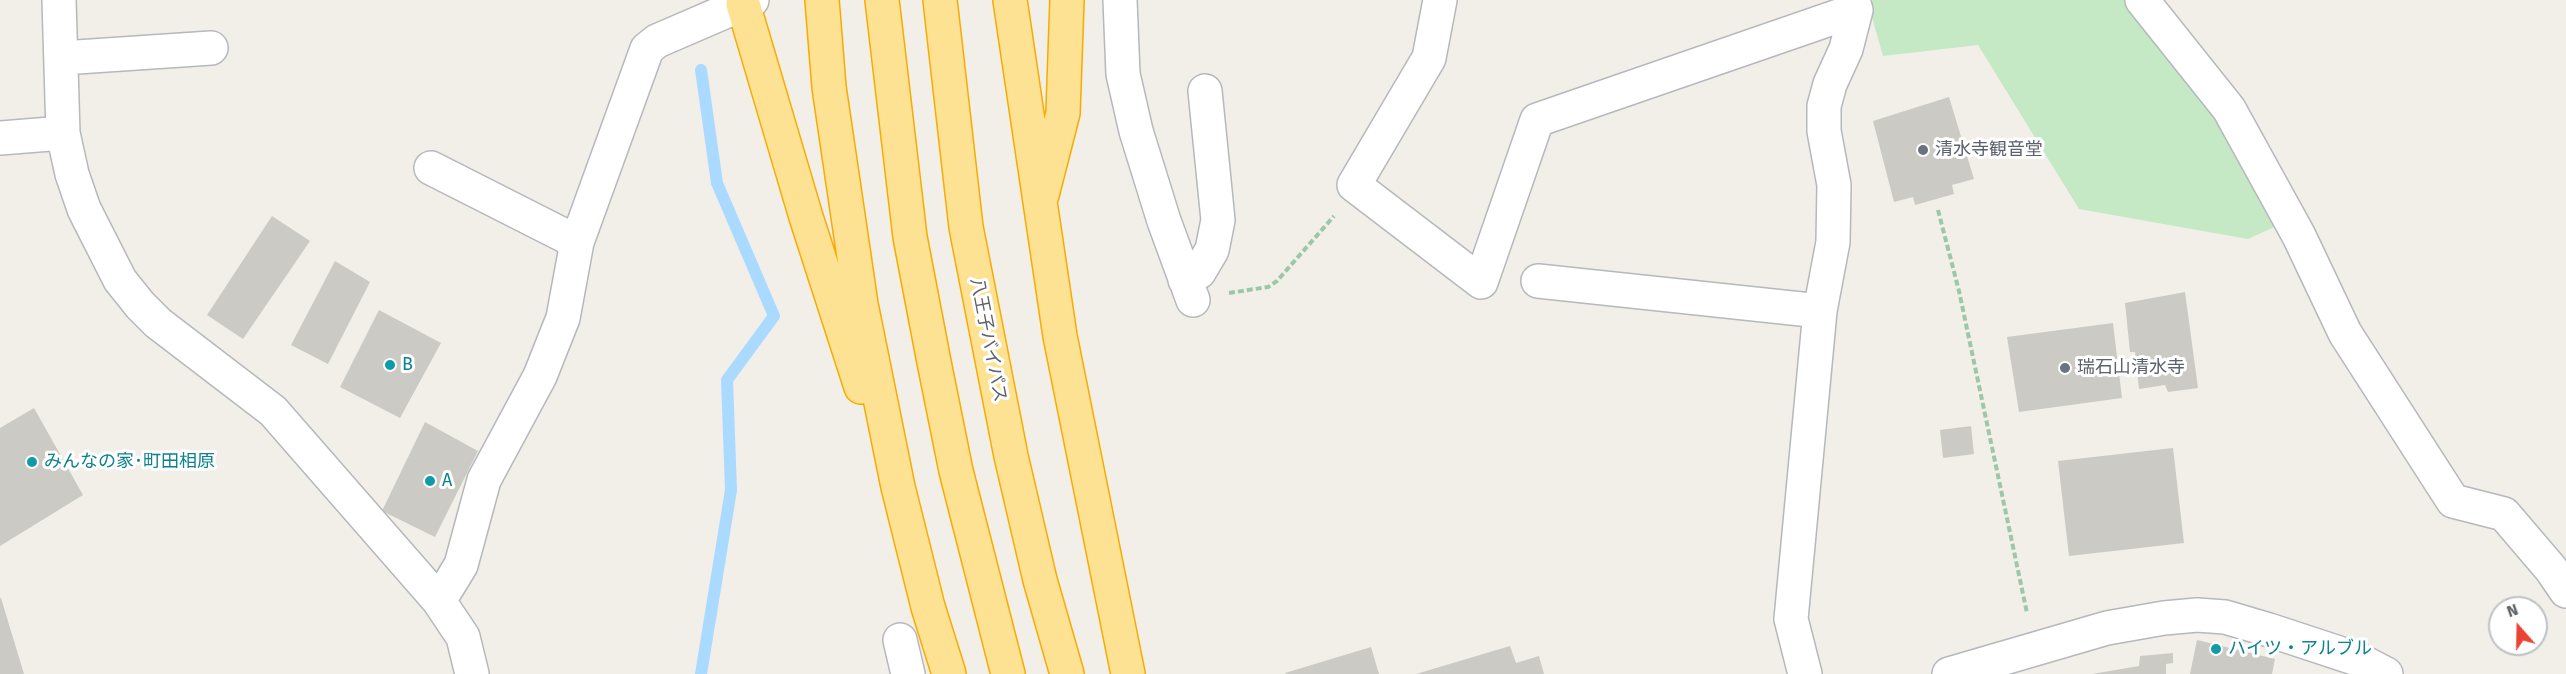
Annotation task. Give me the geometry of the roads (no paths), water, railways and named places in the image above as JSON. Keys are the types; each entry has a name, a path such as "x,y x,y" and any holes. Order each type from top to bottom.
{"highway":[{"path":"822,0 829,87 857,283 898,487 928,607 950,674"},
{"path":"882,0 910,237 956,471 1008,674"},
{"name":"八王子バイパス","path":"940,0 966,227 1019,490 1040,580 1067,674"},
{"path":"1010,0 1039,206 1066,371 1128,674"},
{"path":"1039,206 1056,146 1062,113 1067,0"},
{"path":"746,1 845,345 898,487"}],"street":[{"path":"59,0 63,133 72,174 84,209 120,280 140,305 181,341 273,411 439,601 463,637 471,674"},
{"path":"1120,0 1124,74 1134,119 1164,221 1189,290 1212,250 1218,220 1205,91"},
{"path":"1440,0 1429,58 1354,185 1481,282 1537,120 1854,5"},
{"path":"2142,0 2229,109 2299,236 2344,333 2454,501 2504,514 2551,568 2566,591"},
{"path":"439,601 461,565 484,480 540,376 562,318 577,242 647,49 657,41 746,1"},
{"path":"1805,674 1791,619 1820,311 1834,231 1834,185 1824,130 1824,106 1830,84 1846,48 1854,5"},
{"path":"62,58 211,48"},
{"path":"0,138 63,133"},
{"path":"431,168 577,242"},
{"path":"1538,281 1820,311"},
{"path":"1949,674 2107,628 2197,615 2225,617 2269,630 2357,659 2386,674"},
{"path":"900,640 908,674"}],"waterway":[{"path":"701,70 717,183 774,316 727,380 731,490 701,674"}],"place":[{"name":"清水寺観音堂","path":"1923,150"},
{"name":"B","path":"390,365"},
{"name":"瑞石山清水寺","path":"2065,368"},
{"name":"みんなの家･町田相原","path":"32,462"},
{"name":"A","path":"430,481"},
{"name":"ハイツ・アルブル","path":"2216,649"}]}
